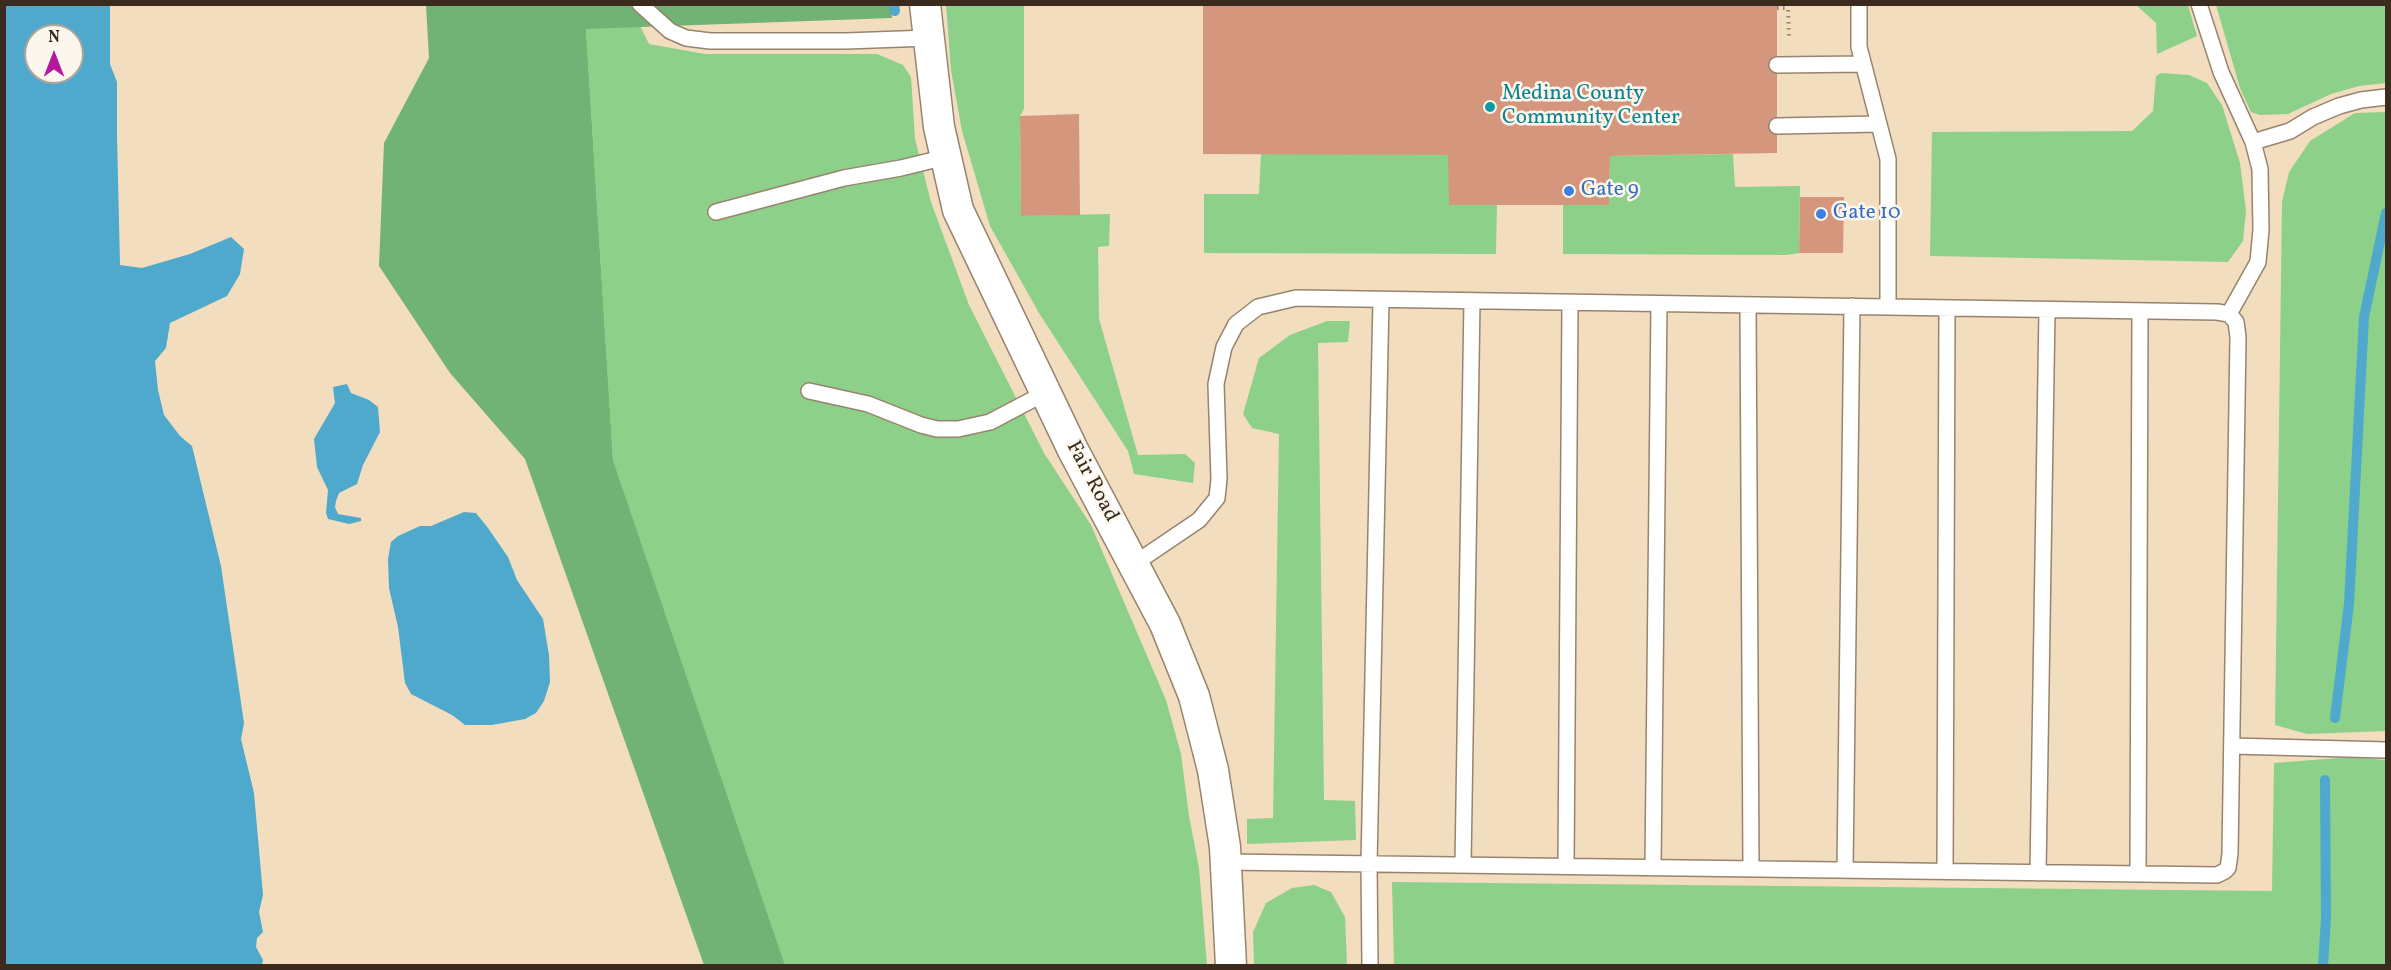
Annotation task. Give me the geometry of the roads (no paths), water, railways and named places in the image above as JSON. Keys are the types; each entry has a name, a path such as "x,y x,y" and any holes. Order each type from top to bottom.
{"street":[{"name":"Fair Road","path":"925,4 939,127 958,210 1073,450 1165,624 1194,696 1213,770 1225,862 1231,966"}],"lane":[{"path":"640,4 670,31 686,38 710,41 846,41 928,38"},
{"path":"1858,4 1859,47 1888,159 1888,307"},
{"path":"2199,4 2221,72 2253,142 2260,169 2262,199 2258,262 2229,315"},
{"path":"1777,65 1863,64"},
{"path":"2253,142 2290,131 2313,117 2339,106 2361,99 2386,97"},
{"path":"1778,126 1879,124"},
{"path":"716,212 811,185 946,157"},
{"path":"1134,564 1198,520 1217,498 1219,479 1216,384 1224,347 1236,324 1258,307 1296,298 2217,312 2229,315 2236,322 2238,337 2230,854 2228,868 2217,875 1225,862"},
{"path":"1370,966 1369,864 1381,300"},
{"path":"1463,865 1472,302"},
{"path":"1566,866 1570,303"},
{"path":"1653,868 1659,304"},
{"path":"1748,305 1751,869"},
{"path":"1845,870 1852,306"},
{"path":"1945,871 1947,308"},
{"path":"2038,873 2047,309"},
{"path":"2138,874 2140,311"},
{"path":"809,391 868,404 937,429 958,429 990,422 1045,393"},
{"path":"2232,746 2386,750"}],"water":[{"path":"5,4 110,5 110,64 117,82 120,265 142,268 190,254 231,237 244,249 240,274 227,296 170,323 166,348 155,361 158,390 164,415 180,436 192,446 221,566 244,723 241,739 254,793 263,895 259,912 263,932 257,938 256,947 263,960 262,965 5,965"},
{"path":"347,384 351,393 369,400 378,407 380,432 363,465 357,484 339,493 336,501 335,507 338,514 361,518 361,521 349,524 328,519 326,513 328,490 317,467 314,439 335,403 333,387"},
{"path":"464,512 476,513 488,528 508,557 517,580 543,619 549,655 550,682 544,701 536,713 525,719 492,725 465,725 452,715 411,694 405,683 398,627 389,588 388,559 391,542 398,536 420,526 431,526"}],"waterway":[{"path":"894,4 895,11"},
{"path":"2335,718 2349,604 2364,317 2386,213"},
{"path":"2323,966 2326,918 2325,780"}],"place":[{"name":"Medina County Community Center","path":"1490,107"},
{"name":"Gate 9","path":"1569,191"},
{"name":"Gate 10","path":"1821,214"}]}
